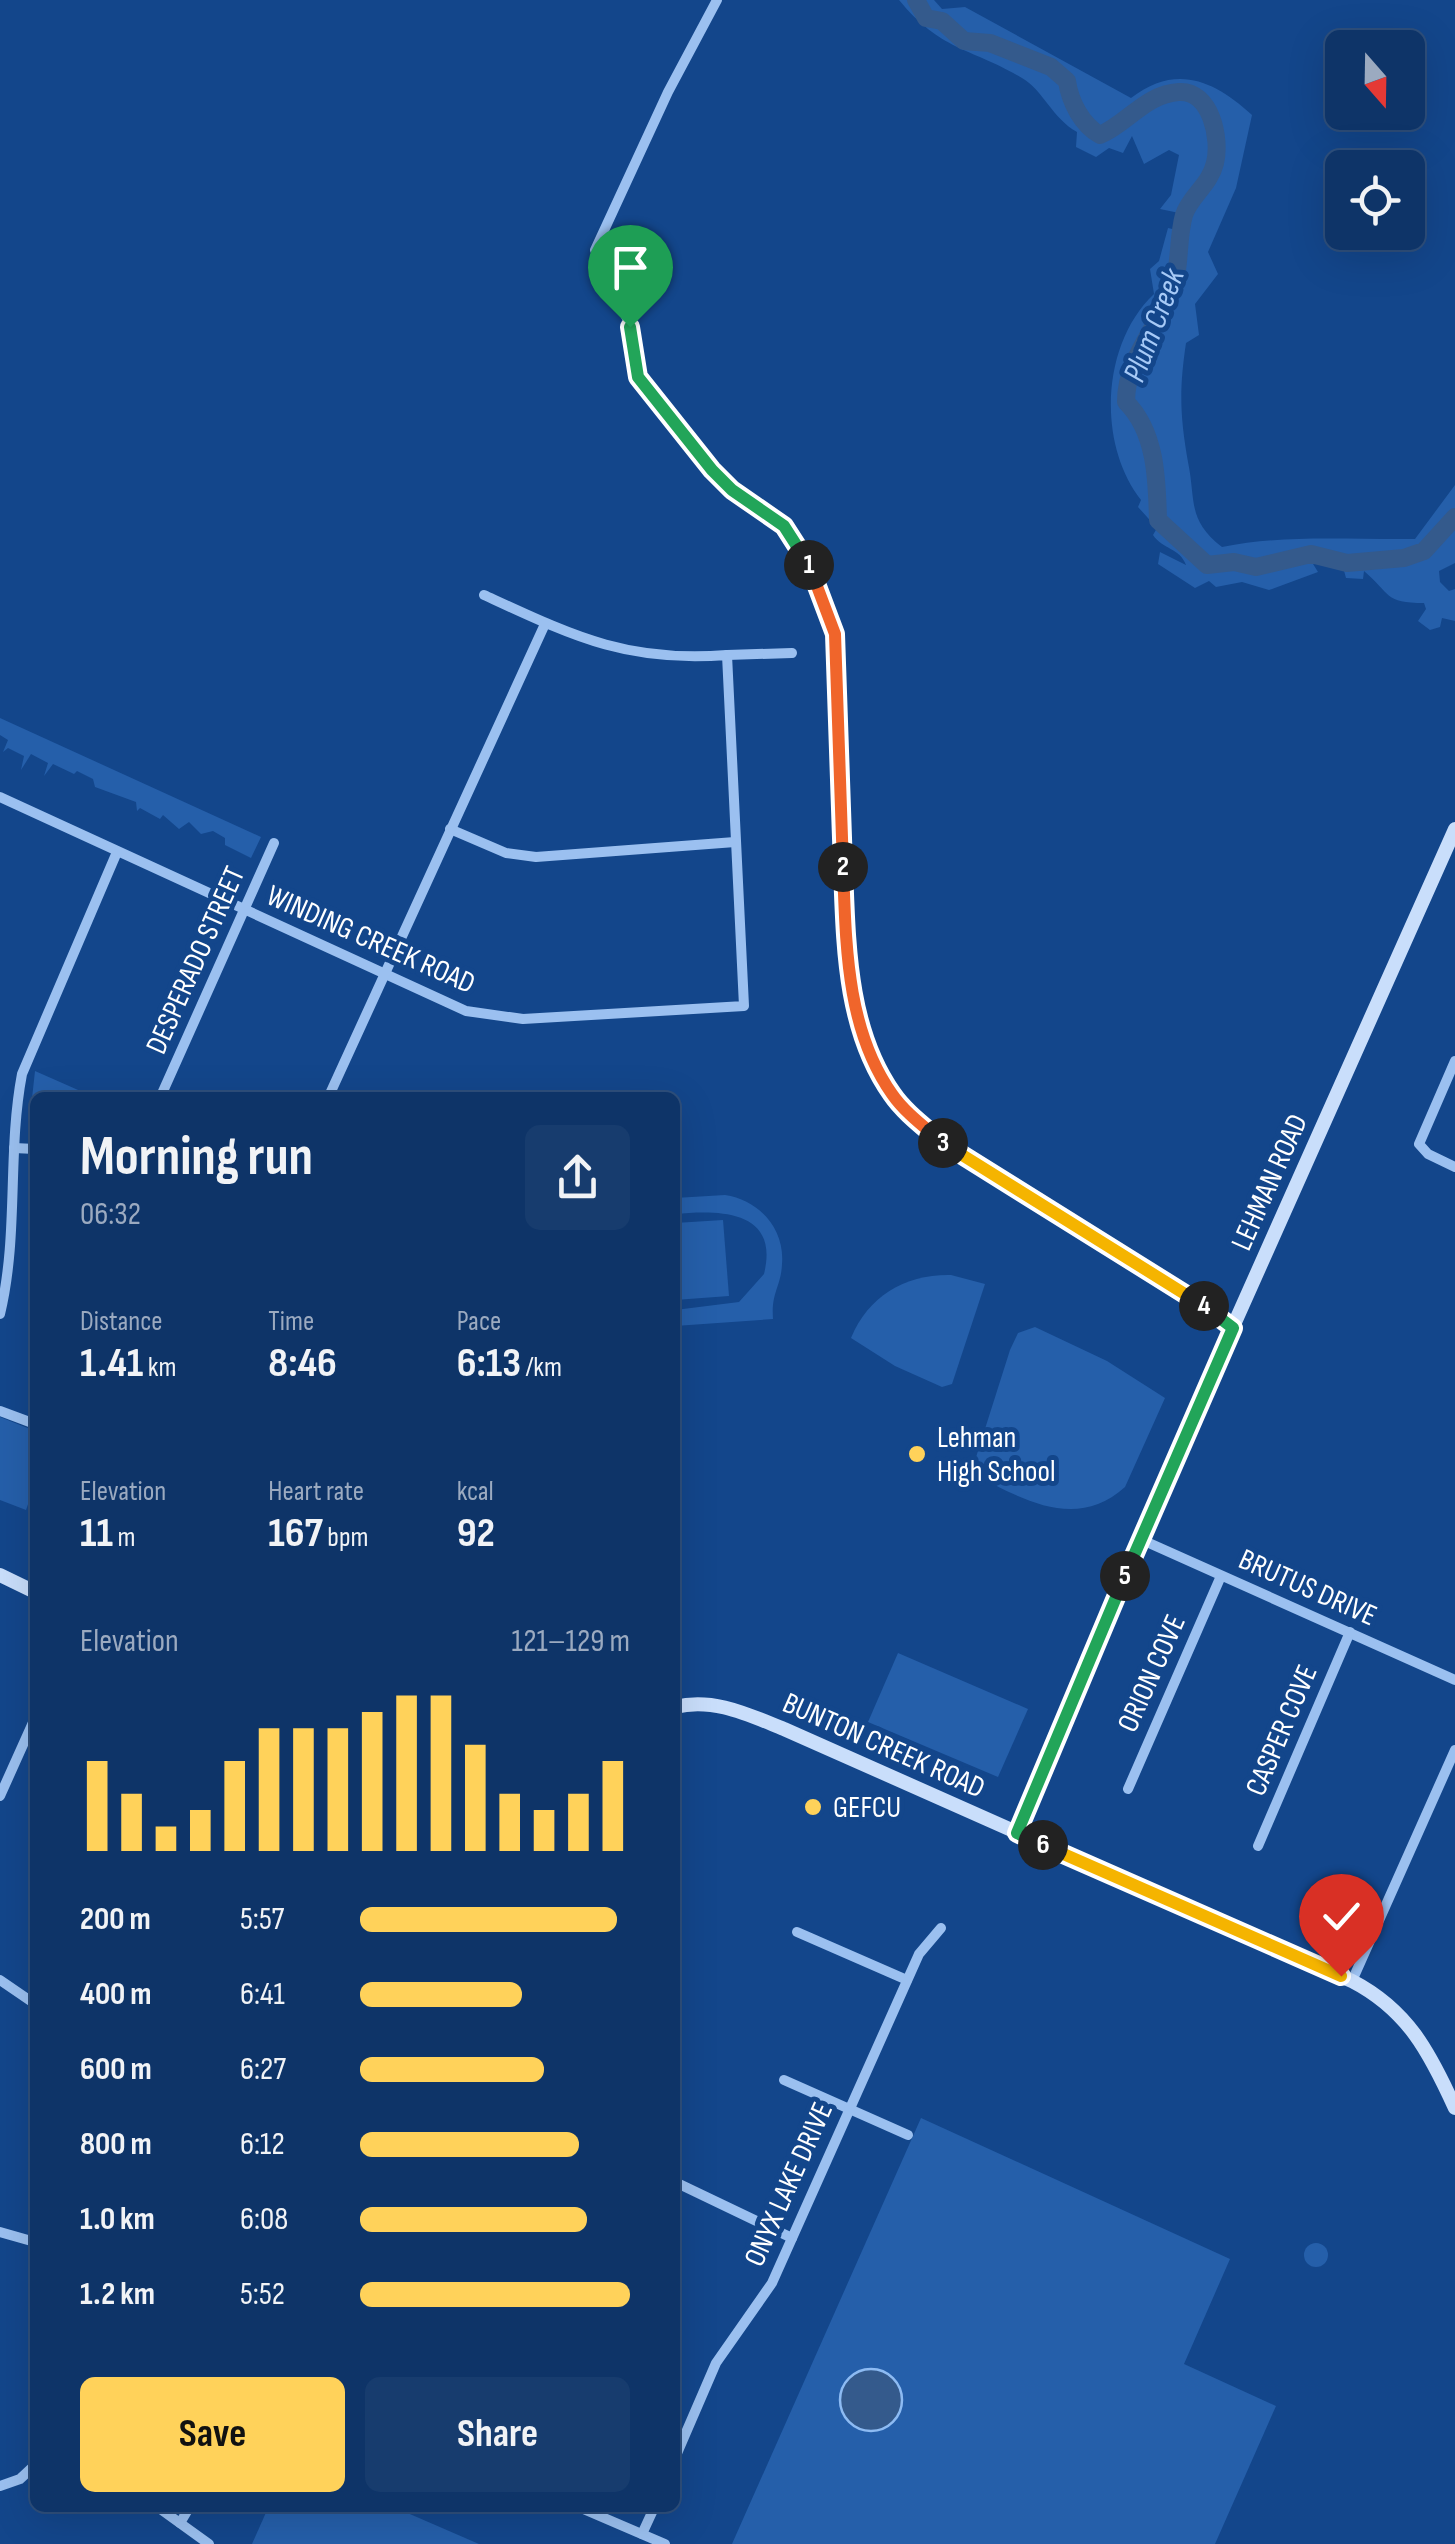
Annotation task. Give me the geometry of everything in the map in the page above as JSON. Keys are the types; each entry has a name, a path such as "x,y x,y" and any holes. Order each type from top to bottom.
{"street":[{"path":"717,0 668,92 595,250 630,327 638,377 712,470 732,490 784,526 823,593 835,634 846,924 861,1039 894,1097 943,1143 1233,1328"},
{"path":"484,595 621,652 655,657 792,653"},
{"path":"331,1092 546,624"},
{"path":"450,829 506,853 536,858 735,842 727,656"},
{"name":"WINDING CREEK ROAD","path":"0,797 466,1012 495,1018 744,1006 735,842"},
{"name":"LEHMAN ROAD","path":"1017,1833 1140,1539 1455,829"},
{"name":"DESPERADO STREET","path":"163,1092 274,843"},
{"path":"0,1314 9,1263 16,1105 27,1057 118,852"},
{"path":"1455,1061 1419,1144 1428,1154 1455,1167"},
{"path":"14,1148 30,1150"},
{"path":"0,1411 30,1422"},
{"name":"BRUTUS DRIVE","path":"1140,1539 1455,1680"},
{"path":"0,1576 30,1590"},
{"name":"ORION COVE","path":"1128,1789 1220,1576"},
{"name":"CASPER COVE","path":"1258,1846 1350,1632"},
{"name":"BUNTON CREEK ROAD","path":"680,1705 734,1709 1352,1981 1395,2008 1419,2034 1455,2108"},
{"path":"0,1796 30,1729"},
{"path":"1352,1981 1455,1750"},
{"name":"ONYX LAKE DRIVE","path":"680,2446 716,2363 761,2303 919,1954 942,1928"},
{"path":"796,1932 907,1980"},
{"path":"0,1980 30,2001"},
{"path":"784,2080 908,2135"},
{"path":"680,2184 792,2238"},
{"path":"0,2232 30,2241"},
{"path":"0,2486 20,2479 30,2470"},
{"path":"165,2512 209,2544"},
{"path":"180,2522 186,2512"},
{"path":"590,2512 665,2544"},
{"path":"642,2534 652,2512"}],"shaded area":[{"path":"899,0 934,0 942,9 965,7 1131,98 1163,81 1193,80 1223,92 1252,115 1236,188 1208,252 1218,274 1195,304 1199,335 1186,343 1182,417 1198,519 1222,547 1294,539 1415,539 1455,485 1455,563 1439,571 1440,582 1449,591 1455,589 1455,621 1442,618 1440,627 1430,630 1418,621 1426,609 1424,603 1395,599 1364,571 1363,579 1346,578 1343,567 1310,559 1318,572 1269,590 1242,582 1216,587 1209,581 1195,588 1158,564 1160,552 1186,565 1180,555 1157,540 1153,535 1157,528 1138,507 1141,500 1117,451 1111,395 1123,339 1154,294 1150,269 1159,261 1168,228 1181,231 1184,214 1160,209 1171,195 1179,155 1169,150 1144,164 1132,136 1123,153 1109,148 1096,157 1076,147 1077,132 1029,83 943,39"},
{"path":"0,718 261,837 251,858 225,845 225,838 213,831 201,834 189,822 179,829 163,815 160,819 140,808 137,811 136,802 95,787 93,779 77,771 74,774 53,764 44,776 48,763 31,754 21,770 24,756 8,748 3,752 8,740 0,735"},
{"path":"35,1071 83,1092 33,1092"},
{"path":"725,1195 749,1203 767,1218 782,1251 773,1319 680,1326 680,1309 739,1302 764,1274 767,1253 763,1237 754,1225 726,1214 680,1214 680,1198"},
{"path":"723,1220 729,1296 680,1300 680,1223"},
{"path":"951,1275 985,1284 952,1384 942,1387 895,1366 851,1338 867,1310 890,1290 919,1279"},
{"path":"1035,1327 1107,1361 1165,1398 1125,1487 1087,1507 1048,1506 971,1473 1010,1350 1018,1333"},
{"path":"0,1417 30,1429 30,1498 26,1510 0,1500"},
{"path":"898,1653 1028,1709 998,1777 868,1722"},
{"path":"921,2118 1230,2259 1184,2364 1276,2406 1215,2544 732,2544"},
{"path":"1316,2243 1328,2255 1316,2267 1304,2255"},
{"path":"871,2369 893,2378 902,2400 893,2422 871,2431 849,2422 840,2400 849,2378"},
{"path":"266,2512 405,2512 479,2544 252,2544"}],"waterway":[{"name":"Plum Creek","path":"916,0 926,18 942,21 964,41 990,43 1051,67 1067,81 1082,119 1100,135 1167,94 1190,93 1206,107 1215,129 1215,163 1184,215 1172,290 1127,386 1126,402 1144,427 1153,457 1158,520 1207,565 1234,562 1256,567 1311,554 1347,563 1404,558 1424,551 1455,517"}],"place":[{"name":"Lehman High School","path":"917,1454"},
{"name":"GEFCU","path":"813,1807"}],"route":[{"path":"630,327 638,377 712,470 732,490 784,526 802,550 823,593 835,634 846,924 861,1039 876,1068 894,1097 943,1143 1167,1282 1233,1328 1017,1833 1341,1976"}]}
